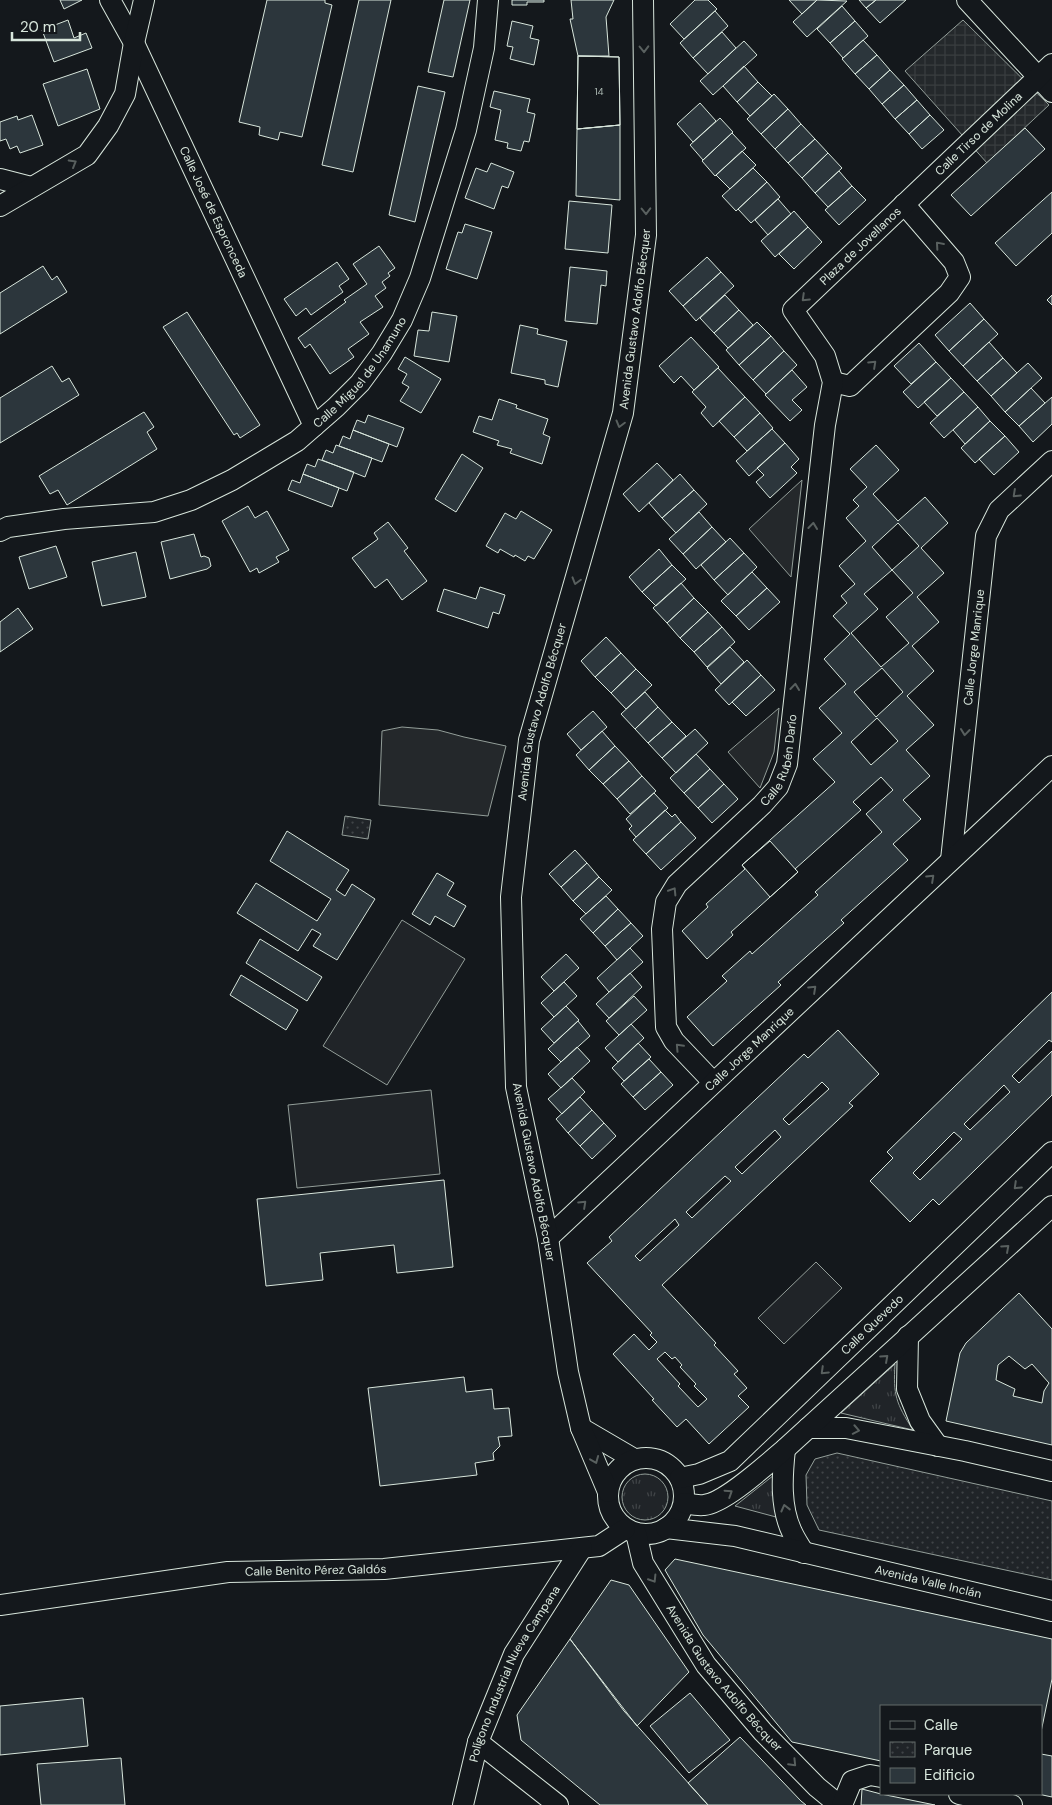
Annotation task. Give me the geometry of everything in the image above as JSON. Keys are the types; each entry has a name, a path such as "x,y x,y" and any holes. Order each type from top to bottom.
{"street":[{"name":"Calle José de Espronceda","path":"110,0 134,43 314,426"},
{"path":"0,206 87,155 108,126 126,94 134,43 144,0"},
{"name":"Calle Miguel de Unamuno","path":"3,526 154,512 191,500 232,480 296,441 336,407 360,383 382,354 402,320 420,278 466,130 484,48 488,0"},
{"name":"Avenida Gustavo Adolfo Bécquer","path":"608,1492 582,1428 568,1372 548,1238 516,1087 511,897 529,740 623,413 646,235 643,0"},
{"path":"967,0 1045,70 1052,92"},
{"name":"Calle Tirso de Molina","path":"904,204 1045,70"},
{"path":"0,179 31,188"},
{"name":"Plaza de Jovellanos","path":"904,204 954,262 960,277 949,293 850,386 833,382 825,356 793,310 904,204"},
{"name":"Calle Rubén Darío","path":"713,1082 674,1041 666,1027 662,929 666,902 677,884 778,787 787,764 825,425 833,382"},
{"name":"Calle Jorge Manrique","path":"951,860 986,536 999,510 1052,461"},
{"name":"Calle Jorge Manrique","path":"548,1238 1052,766"},
{"name":"Calle Quevedo","path":"680,1478 699,1474 730,1461 1052,1152"},
{"path":"683,1506 703,1506 717,1500 747,1481 785,1449 1052,1206"},
{"path":"908,1336 907,1389 920,1421 938,1446"},
{"path":"582,1428 634,1459"},
{"path":"808,1428 846,1428 1052,1471"},
{"path":"785,1449 782,1475 783,1503 791,1531 804,1553"},
{"path":"634,1459 660,1460 672,1467 680,1478 684,1490 683,1506 679,1516 666,1528 660,1532 648,1535 631,1531 616,1521 607,1499 608,1486 613,1475 622,1466 634,1459"},
{"name":"Avenida Valle Inclán","path":"683,1506 735,1536"},
{"name":"Avenida Valle Inclán","path":"666,1528 735,1536 1052,1611"},
{"name":"Avenida Gustavo Adolfo Bécquer","path":"631,1531 643,1563 706,1665 763,1732 816,1787 841,1805"},
{"name":"Calle Benito Pérez Galdós","path":"0,1605 228,1572 384,1569 582,1548 599,1546 631,1531"},
{"name":"Polígono Industrial Nueva Campana","path":"463,1805 478,1742 514,1654 582,1548"},
{"path":"478,1742 558,1805"},
{"path":"841,1805 852,1781 870,1775 880,1777"},
{"path":"964,1795 1012,1805"}],"green space":[{"path":"345,816 371,820 368,839 342,835"},
{"path":"402,920 465,959 387,1085 323,1046"},
{"path":"431,1090 440,1174 297,1188 288,1105"},
{"path":"816,1262 842,1288 784,1344 758,1318"},
{"path":"895,1364 895,1391 899,1405 913,1430 841,1413"},
{"path":"837,1453 1052,1501 1052,1580 819,1530 807,1505 806,1475 815,1459"},
{"path":"645,1474 658,1478 664,1484 668,1497 664,1510 658,1516 645,1520 632,1516 626,1510 622,1497 626,1484 632,1478"},
{"path":"774,1475 776,1517 735,1506"}],"shaded area":[{"path":"963,20 1049,105 987,163 905,71"},
{"path":"802,480 791,577 749,529"},
{"path":"779,708 774,752 760,788 728,752"},
{"path":"402,727 438,730 506,746 488,816 379,805 382,731"}],"building":[{"path":"60,0 82,0 64,9"},
{"path":"267,0 325,0 325,3 332,5 302,137 280,132 278,140 259,135 260,127 239,122"},
{"path":"359,0 391,0 353,172 322,165"},
{"path":"444,0 470,0 453,77 428,72"},
{"path":"512,0 544,0 544,2 527,2 527,5 512,5"},
{"path":"571,0 614,0 606,17 609,56 578,56 570,19 573,19"},
{"path":"695,0 708,0 717,9 684,39 670,24"},
{"path":"789,0 817,0 802,14"},
{"path":"817,0 847,1 807,37 793,22"},
{"path":"859,0 876,0 866,8"},
{"path":"876,0 906,0 880,23 866,8"},
{"path":"842,6 855,21 830,43 817,29"},
{"path":"715,11 728,26 693,58 680,43"},
{"path":"68,20 74,38 86,33 92,48 54,62 42,30"},
{"path":"512,21 533,26 530,38 539,40 534,65 510,59 513,47 507,46"},
{"path":"855,21 868,36 843,58 830,43"},
{"path":"722,32 736,48 708,74 693,58"},
{"path":"863,40 877,55 855,74 842,59"},
{"path":"744,41 757,55 713,95 700,81"},
{"path":"877,55 890,70 869,89 855,74"},
{"path":"578,56 619,57 620,125 577,129"},
{"path":"578,56 619,57 620,125 577,129"},
{"path":"744,66 758,82 737,102 723,86"},
{"path":"87,69 100,109 58,126 43,84"},
{"path":"890,70 904,85 882,104 869,89"},
{"path":"758,82 772,96 750,116 737,102"},
{"path":"904,85 917,100 895,119 882,104"},
{"path":"418,86 445,92 415,222 389,215"},
{"path":"494,91 530,99 527,112 535,114 529,142 524,141 521,151 507,148 508,143 495,140 501,110 490,107"},
{"path":"774,94 788,109 761,134 747,119"},
{"path":"917,100 930,115 909,134 895,119"},
{"path":"700,103 716,121 693,142 677,124"},
{"path":"788,109 801,124 775,149 761,134"},
{"path":"32,115 43,145 20,153 17,146 10,149 6,139 0,141 0,122 17,116 18,120"},
{"path":"930,115 944,130 922,149 909,134"},
{"path":"720,118 733,132 703,160 690,145"},
{"path":"801,124 815,139 788,163 775,149"},
{"path":"620,125 620,200 576,196 577,129"},
{"path":"1025,128 1045,149 971,216 951,195"},
{"path":"732,133 746,148 715,176 702,161"},
{"path":"815,139 828,153 802,178 788,163"},
{"path":"742,151 756,165 730,189 716,175"},
{"path":"828,153 842,168 815,193 802,178"},
{"path":"491,163 514,172 508,188 502,186 494,209 465,198 476,168 487,172"},
{"path":"753,168 767,182 736,211 722,196"},
{"path":"839,171 852,186 828,207 815,193"},
{"path":"767,182 780,197 751,223 738,209"},
{"path":"852,186 866,200 839,225 825,210"},
{"path":"1052,192 1052,233 1016,266 995,243"},
{"path":"778,199 791,214 768,235 755,220"},
{"path":"569,201 612,205 608,253 565,249"},
{"path":"794,211 808,227 775,257 761,241"},
{"path":"465,224 492,232 477,279 446,269 458,232 462,233"},
{"path":"808,227 822,242 794,269 779,254"},
{"path":"379,246 395,268 388,273 390,276 382,282 386,288 375,296 383,307 360,322 369,334 348,349 354,357 330,374 310,344 305,348 298,338 346,302 344,300 367,284 353,264"},
{"path":"707,257 721,272 683,306 669,291"},
{"path":"337,262 349,279 339,286 343,292 311,315 306,308 296,316 284,299"},
{"path":"43,266 52,280 57,276 67,292 0,334 0,293"},
{"path":"570,267 607,271 606,286 601,285 597,324 565,321"},
{"path":"721,272 734,286 696,321 683,306"},
{"path":"725,295 739,310 714,333 700,318"},
{"path":"1052,295 1052,305 1047,300"},
{"path":"970,303 984,319 949,351 935,335"},
{"path":"739,310 753,325 728,348 714,333"},
{"path":"187,312 260,425 240,438 237,433 234,435 163,327"},
{"path":"432,312 457,316 449,362 414,356 418,330 429,331"},
{"path":"984,319 998,334 963,366 949,351"},
{"path":"757,322 771,336 739,365 726,350"},
{"path":"520,325 538,329 537,334 567,341 558,387 545,384 545,380 511,373"},
{"path":"771,336 784,351 753,380 739,365"},
{"path":"691,337 719,367 694,390 681,376 674,383 659,366"},
{"path":"989,342 1003,358 977,381 963,366"},
{"path":"919,343 936,362 911,384 894,366"},
{"path":"784,351 797,365 766,394 753,380"},
{"path":"405,357 441,379 421,413 400,401 409,387 402,383 407,374 398,369"},
{"path":"1003,358 1017,373 991,396 977,381"},
{"path":"936,362 951,378 918,408 903,392"},
{"path":"1028,363 1042,378 1005,412 991,396"},
{"path":"52,366 62,382 69,378 79,395 0,443 0,398"},
{"path":"718,368 745,397 713,427 701,413 706,407 692,392"},
{"path":"792,370 807,387 792,400 802,410 790,421 765,395"},
{"path":"951,378 964,392 937,416 924,402"},
{"path":"1031,388 1045,403 1019,426 1005,412"},
{"path":"964,392 978,407 944,438 930,423"},
{"path":"745,397 760,413 734,437 719,421"},
{"path":"1052,397 1052,424 1033,442 1019,426"},
{"path":"499,399 517,405 516,408 548,419 543,434 550,437 542,464 510,453 512,449 497,445 499,441 473,432 479,416 492,420"},
{"path":"978,407 990,421 965,444 953,430"},
{"path":"144,412 154,427 147,432 157,449 67,505 58,490 50,494 39,476"},
{"path":"760,413 773,428 747,451 734,437"},
{"path":"368,415 404,428 397,447 353,430 357,420 365,423"},
{"path":"990,421 1005,436 975,463 961,448"},
{"path":"772,429 785,443 749,476 736,461"},
{"path":"353,430 389,444 382,462 339,446 343,436 350,439"},
{"path":"1005,436 1019,452 994,475 979,459"},
{"path":"785,443 799,459 791,467 797,473 770,498 756,482 764,475 757,468"},
{"path":"336,445 372,458 365,477 322,460 326,450 333,453"},
{"path":"876,445 899,470 873,494 898,521 925,497 948,523 921,548 944,573 917,597 939,622 912,646 934,671 907,696 934,725 906,750 930,776 903,800 921,819 893,844 908,860 841,920 844,923 778,982 781,985 713,1046 687,1017 727,981 722,976 750,951 752,954 818,895 815,892 882,832 866,814 893,790 881,777 853,802 861,810 795,869 798,872 731,932 733,935 707,959 682,931 708,907 706,904 745,869 742,865 835,782 813,759 842,733 819,708 846,684 824,659 850,634 833,616 847,603 841,596 855,584 839,566 866,541 846,518 859,506 853,500 867,487 850,469","holes":["898,523 919,546 892,570 872,547","892,570 913,593 886,617 909,643 881,667 851,633 878,609 864,594","882,668 903,692 876,717 854,692","877,718 898,741 871,765 851,742"]},
{"path":"462,454 483,468 456,512 435,499"},
{"path":"318,459 354,472 347,491 303,474 307,464 315,467"},
{"path":"657,463 673,480 639,512 623,494"},
{"path":"303,474 339,488 332,507 288,490 292,480 300,483"},
{"path":"680,474 694,490 662,518 649,503"},
{"path":"694,490 707,504 676,533 662,518"},
{"path":"248,506 255,518 267,511 289,550 276,557 279,562 259,573 257,568 250,572 222,521"},
{"path":"521,511 552,530 534,559 528,556 525,561 500,549 498,553 486,546 505,513 516,519"},
{"path":"699,512 712,527 683,554 669,539"},
{"path":"388,522 408,548 404,551 427,581 402,600 387,579 375,588 352,558 378,539 374,533"},
{"path":"712,527 726,542 696,569 683,554"},
{"path":"194,534 201,557 209,558 211,566 207,569 170,579 161,542"},
{"path":"730,538 744,553 714,580 701,565"},
{"path":"56,546 67,577 29,589 19,557"},
{"path":"659,549 672,565 642,592 629,577"},
{"path":"136,552 146,597 102,606 92,562"},
{"path":"744,553 757,567 728,595 714,580"},
{"path":"672,565 686,579 656,606 642,592"},
{"path":"752,572 767,588 736,616 721,601"},
{"path":"681,583 694,598 667,623 653,608"},
{"path":"480,587 505,595 499,614 493,612 488,628 437,611 444,589 476,599"},
{"path":"767,588 780,602 749,630 736,616"},
{"path":"694,598 708,612 680,638 667,623"},
{"path":"18,608 33,629 0,652 0,622"},
{"path":"708,612 722,627 694,652 680,638"},
{"path":"722,627 735,642 707,667 694,652"},
{"path":"606,637 621,653 595,677 581,661"},
{"path":"730,647 744,662 721,684 707,668"},
{"path":"621,653 636,669 611,693 595,677"},
{"path":"747,660 761,675 729,705 715,690"},
{"path":"636,669 652,685 626,709 611,693"},
{"path":"761,675 775,690 746,716 732,702"},
{"path":"645,692 658,707 635,729 621,714"},
{"path":"658,707 672,722 648,743 635,729"},
{"path":"593,711 607,727 581,750 567,734"},
{"path":"672,722 686,736 662,758 648,743"},
{"path":"695,729 708,743 676,773 662,758"},
{"path":"602,731 615,746 589,770 576,755"},
{"path":"615,746 629,761 603,784 589,770"},
{"path":"696,754 710,769 684,793 670,778"},
{"path":"629,761 642,776 617,799 603,784"},
{"path":"710,769 724,784 698,808 684,793"},
{"path":"642,776 656,791 630,814 617,799"},
{"path":"724,784 738,799 712,823 698,808"},
{"path":"654,793 668,808 636,837 629,829 632,826 626,819"},
{"path":"665,810 672,817 675,814 681,822 646,854 633,840"},
{"path":"681,822 696,838 661,870 646,854"},
{"path":"287,831 349,870 336,890 345,896 352,884 375,899 337,960 313,946 321,934 312,929 298,951 237,913 256,883 317,921 331,899 270,861"},
{"path":"770,841 798,872 770,897 742,865"},
{"path":"575,850 587,863 561,887 549,874"},
{"path":"587,863 599,877 573,901 561,887"},
{"path":"437,873 454,883 447,895 466,906 454,927 435,916 430,925 412,914"},
{"path":"599,877 612,890 586,914 573,901"},
{"path":"606,896 618,909 593,933 580,919"},
{"path":"618,909 631,923 605,946 593,933"},
{"path":"631,923 643,936 617,960 605,946"},
{"path":"260,939 322,977 307,1001 246,963"},
{"path":"630,948 643,962 609,992 597,978"},
{"path":"566,954 579,968 554,991 541,977"},
{"path":"630,973 642,987 609,1018 596,1004"},
{"path":"241,975 298,1010 286,1030 230,995"},
{"path":"564,982 577,996 554,1017 541,1003"},
{"path":"1052,992 1052,1042 1049,1040 1012,1076 1019,1083 1052,1051 1052,1095 939,1205 933,1199 910,1222 870,1181 893,1158 887,1152","holes":["1004,1085 1010,1092 970,1130 964,1124","954,1132 962,1139 920,1180 913,1173"]},
{"path":"634,996 647,1010 619,1035 606,1021"},
{"path":"566,1006 579,1020 554,1043 541,1029"},
{"path":"578,1021 590,1036 561,1062 548,1049"},
{"path":"631,1024 644,1038 618,1062 605,1048"},
{"path":"838,1030 879,1074 849,1103 853,1106 662,1285 716,1343 714,1345 738,1371 734,1374 747,1388 738,1396 749,1407 709,1444 686,1419 677,1427 613,1354 634,1334 649,1350 657,1342 650,1335 652,1333 587,1263 612,1241 609,1237 804,1054 808,1058","holes":["822,1082 829,1089 789,1125 783,1119","775,1130 781,1137 742,1174 735,1167","725,1176 731,1181 692,1218 686,1212","675,1219 679,1225 640,1261 635,1256","665,1352 672,1359 675,1357 682,1365 680,1367 696,1384 694,1386 707,1399 698,1407 678,1386 680,1384 657,1359"]},
{"path":"638,1043 651,1057 624,1081 612,1068"},
{"path":"577,1047 590,1061 561,1088 548,1074"},
{"path":"649,1059 661,1072 633,1097 621,1084"},
{"path":"661,1072 673,1085 645,1110 633,1097"},
{"path":"572,1078 585,1092 562,1114 548,1099"},
{"path":"580,1097 592,1110 568,1133 556,1119"},
{"path":"592,1110 604,1123 580,1146 568,1133"},
{"path":"604,1123 616,1136 592,1159 580,1146"},
{"path":"444,1180 453,1267 397,1273 394,1245 320,1253 323,1280 266,1286 257,1199"},
{"path":"1019,1293 1052,1329 1052,1445 946,1421 960,1353 966,1343","holes":["1009,1356 1025,1369 1032,1364 1049,1383 1044,1391 1042,1403 1013,1396 1015,1389 996,1380 998,1365"]},
{"path":"464,1377 466,1392 492,1389 494,1409 509,1408 512,1436 498,1437 500,1446 493,1453 494,1460 475,1463 477,1475 380,1486 368,1388"},
{"path":"675,1559 1052,1639 1052,1679 1042,1727 1042,1705 880,1705 880,1761 792,1742 703,1635 665,1570"},
{"path":"611,1580 629,1585 689,1672 637,1726 570,1639"},
{"path":"570,1639 624,1711 708,1805 600,1805 521,1740 517,1715"},
{"path":"690,1693 730,1740 689,1773 650,1726"},
{"path":"83,1698 88,1746 0,1755 0,1706"},
{"path":"740,1737 806,1805 708,1805 688,1783"},
{"path":"1042,1754 1052,1756 1052,1797 1042,1795"},
{"path":"121,1758 125,1805 41,1805 37,1764"},
{"path":"862,1789 880,1795 935,1805 861,1805"}]}
